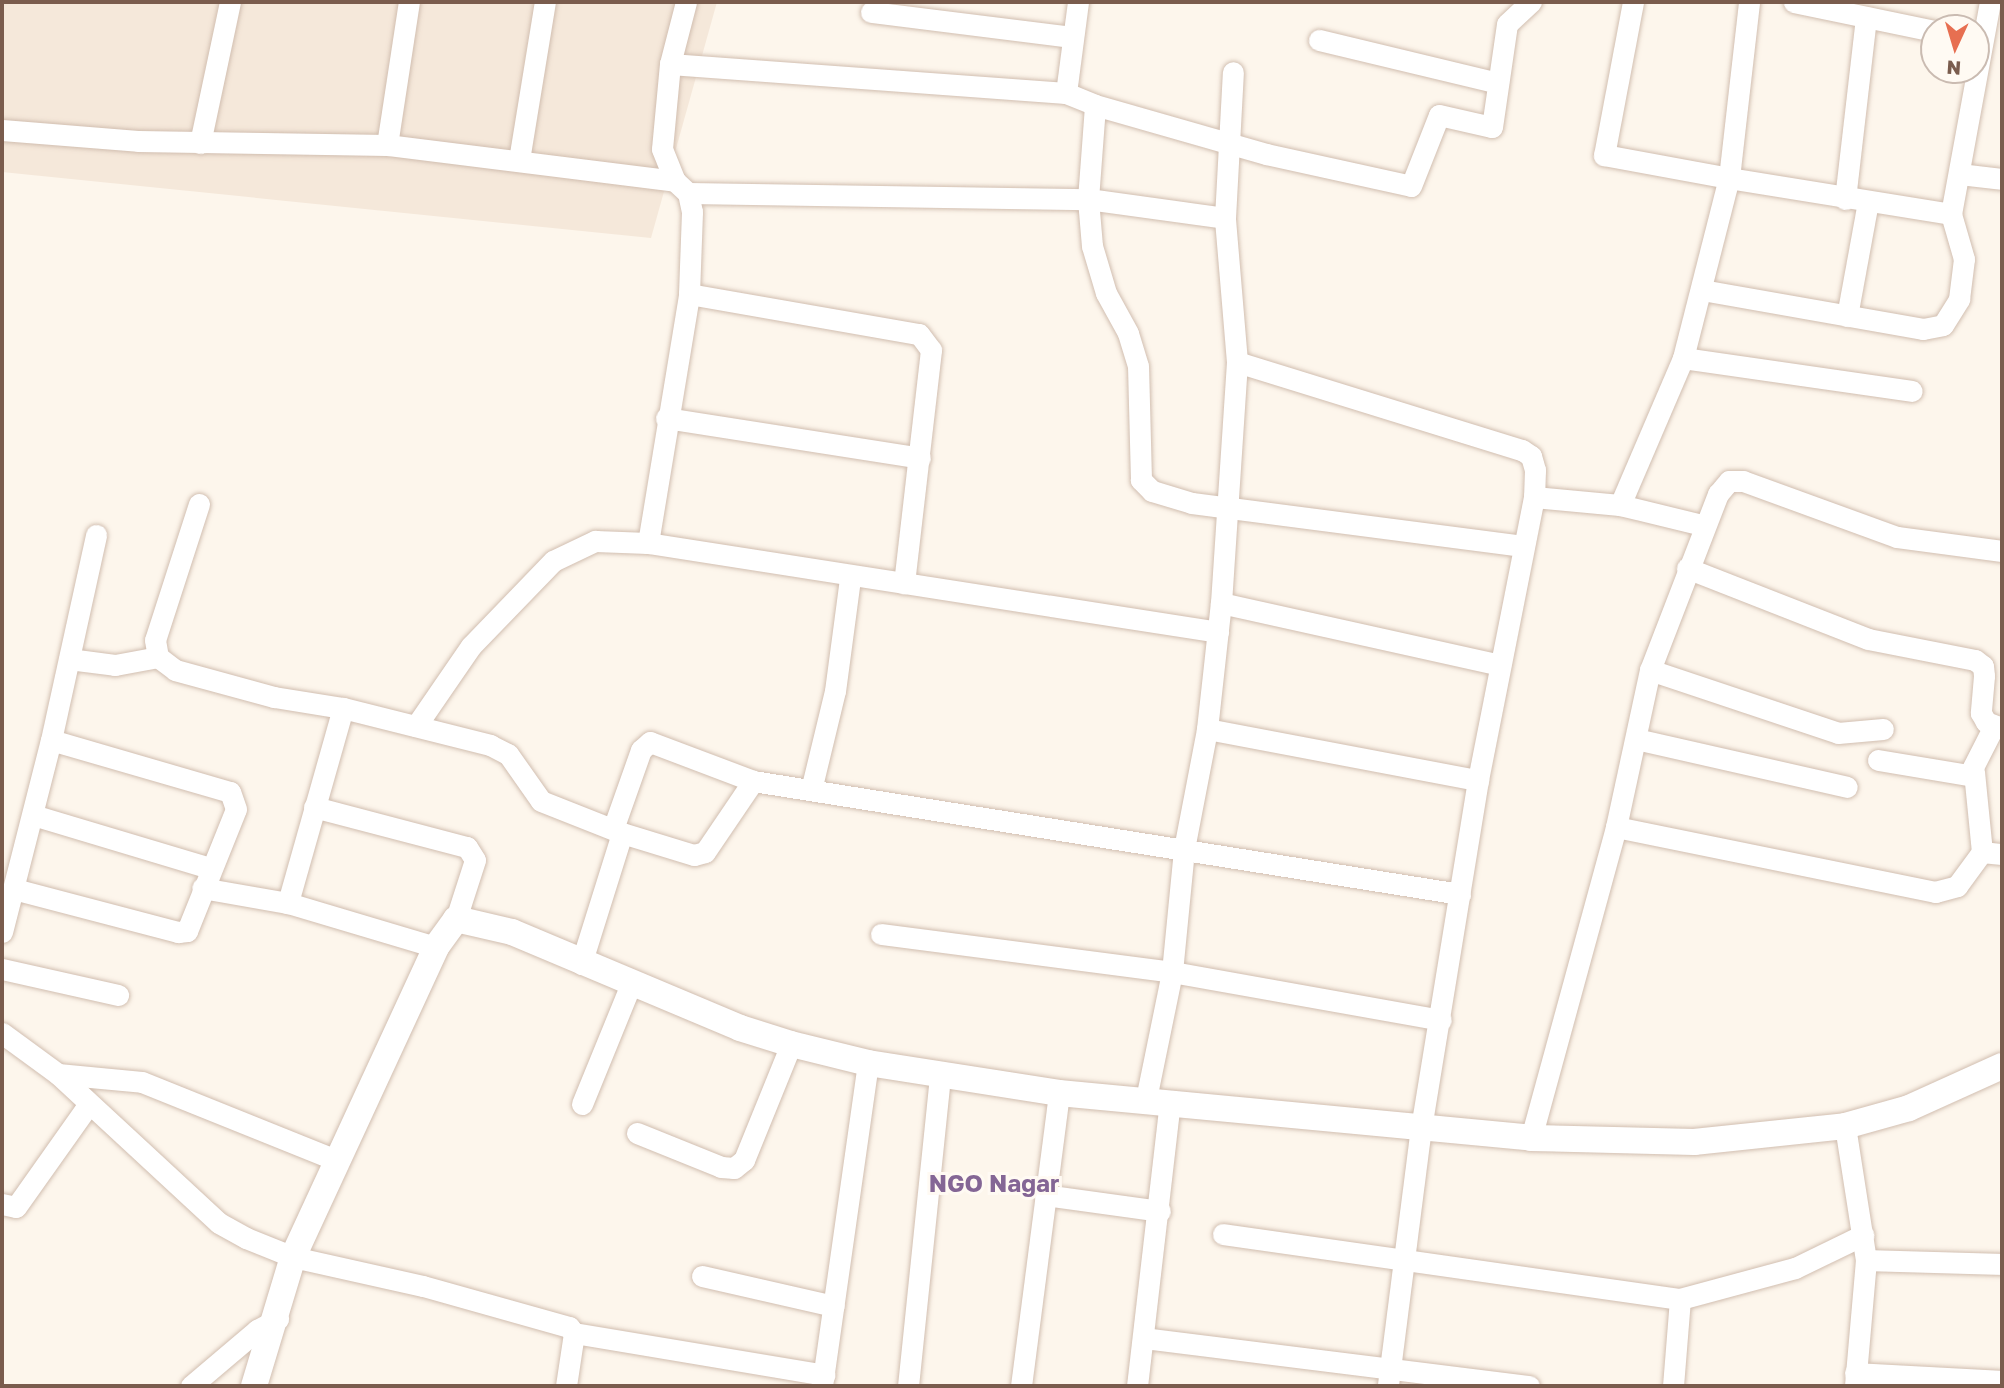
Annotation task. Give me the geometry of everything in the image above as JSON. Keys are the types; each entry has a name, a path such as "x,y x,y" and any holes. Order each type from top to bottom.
{"street":[{"path":"200,143 230,2"},
{"path":"387,145 408,2"},
{"path":"519,160 545,2"},
{"path":"1066,93 1071,37 1078,2"},
{"path":"670,64 1066,93 1095,105 1227,143 1411,186 1439,115 1492,127 1507,24 1531,2"},
{"path":"1633,2 1604,155 1845,199 1951,215"},
{"path":"1620,505 1683,358 1702,290 1729,178 1749,2"},
{"path":"1794,2 1920,28"},
{"path":"648,544 666,418 689,294 694,233 682,187 662,149 670,64 682,3"},
{"path":"871,12 1071,37"},
{"path":"1845,199 1866,16"},
{"path":"1318,40 1498,83"},
{"path":"1137,1386 1160,1211 1158,1100 1184,849 1207,729 1228,508 1237,362 1225,218 1227,143 1233,72"},
{"path":"1702,290 1923,329 1943,325 1959,299 1964,260 1951,215 1979,84"},
{"path":"1095,105 1088,199 1092,246 1102,281 1128,333 1138,366 1142,401 1142,480 1164,497 1228,508 1523,546"},
{"path":"2,130 200,143 387,145 519,160 682,187 1088,199 1225,218"},
{"path":"1959,173 2002,179"},
{"path":"1847,316 1868,202"},
{"path":"689,294 919,334 931,350 904,583"},
{"path":"1683,358 1912,391"},
{"path":"1237,362 1522,450 1531,456 1535,470 1534,497 1478,780 1441,1020 1421,1127 1389,1378"},
{"path":"666,418 920,458"},
{"path":"1531,1138 1616,827 1650,670 1702,525 1729,481 1743,481 1897,537 2002,551"},
{"path":"1534,497 1620,505 1702,525"},
{"path":"158,657 155,640 198,504"},
{"path":"2,932 51,740 96,535"},
{"path":"416,726 471,646 553,561 595,541 648,544 850,578 904,583 1217,632"},
{"path":"1616,827 1935,892 1957,886 1992,853 1973,772 1998,727 1981,713 1992,668 1975,660 1868,639 1687,568"},
{"path":"811,790 835,691 850,578"},
{"path":"1221,603 1500,665"},
{"path":"69,659 115,665 158,657 188,674 274,697 343,708 490,745 508,754 541,801 618,831 694,855 705,852 753,781"},
{"path":"1650,670 1838,733 1883,729"},
{"path":"288,904 343,708"},
{"path":"1207,729 1478,780"},
{"path":"1636,739 1847,787"},
{"path":"14,889 178,932 191,926 206,878 236,809 230,793 51,740"},
{"path":"581,964 641,750 650,742 753,781 1460,894"},
{"path":"1878,761 1964,774 1973,772"},
{"path":"260,1384 293,1257 436,947 456,919 475,860 467,847 314,807"},
{"path":"33,815 206,878 436,947"},
{"path":"456,919 512,932 581,964 790,1044 868,1063 940,1077 1059,1093 1158,1100 1531,1138 1694,1142 1845,1126 1909,1108 2002,1066"},
{"path":"881,934 1172,972 1441,1020"},
{"path":"2,969 118,995"},
{"path":"582,1104 631,984"},
{"path":"2,1033 58,1074 219,1223 293,1257 461,1296 561,1324 574,1333 823,1381 868,1063"},
{"path":"637,1133 721,1167 734,1168 744,1160 790,1044"},
{"path":"58,1074 142,1082 336,1160"},
{"path":"908,1386 940,1077"},
{"path":"1021,1386 1059,1093"},
{"path":"2,1204 16,1208 89,1104"},
{"path":"1845,1126 1866,1260 1855,1380 2002,1381"},
{"path":"1045,1195 1160,1211"},
{"path":"1223,1234 1680,1299 1796,1268 1863,1235"},
{"path":"1866,1260 2002,1265"},
{"path":"702,1276 834,1306"},
{"path":"1673,1386 1680,1299"},
{"path":"191,1386 257,1330 278,1318"},
{"path":"566,1386 574,1333"},
{"path":"1143,1338 1389,1378 1529,1386"}],"shaded area":[{"path":"2,2 717,2 651,238 2,172"}],"district":[{"name":"NGO Nagar","path":"994,1183"}]}
